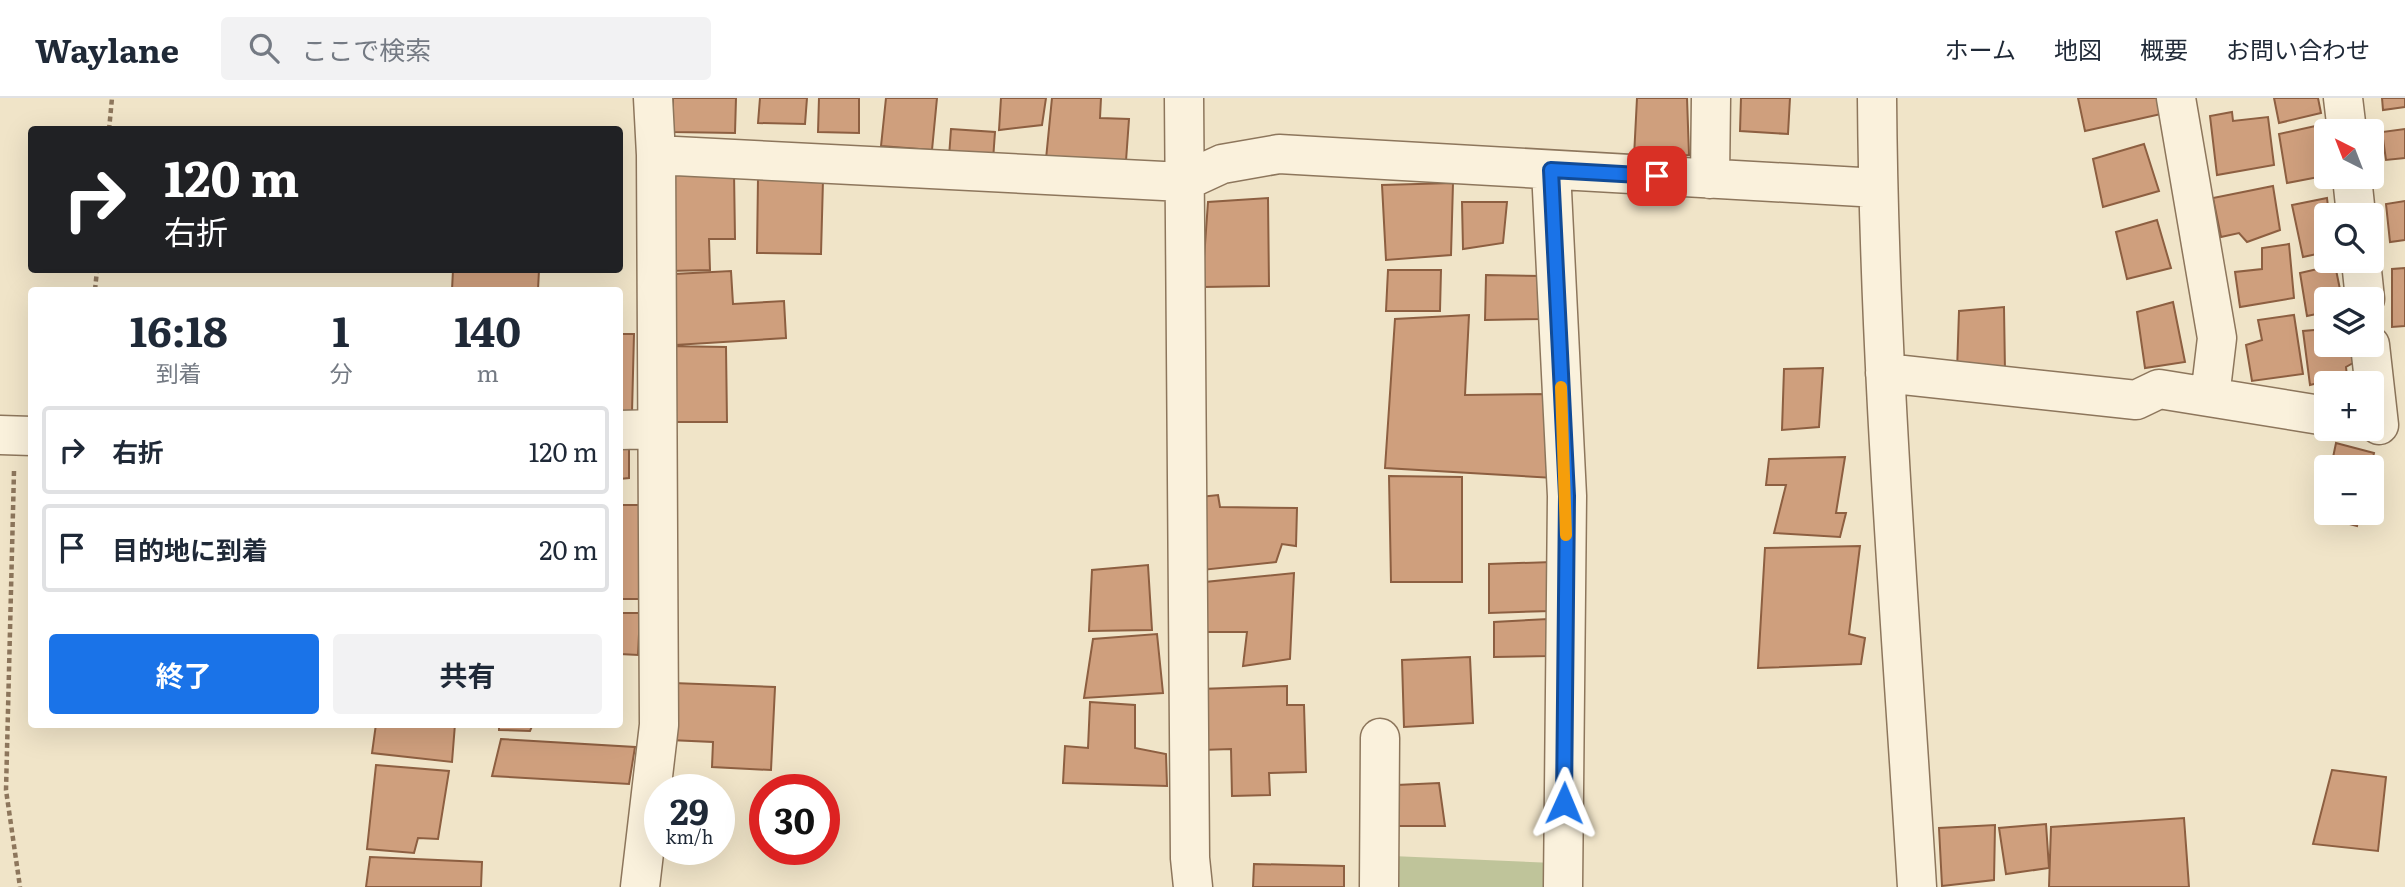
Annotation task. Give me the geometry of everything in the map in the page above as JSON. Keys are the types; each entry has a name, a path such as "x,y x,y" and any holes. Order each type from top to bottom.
{"street":[{"path":"640,887 659,726 656,155 653,98"},
{"path":"1184,98 1190,858 1193,887"},
{"path":"1710,178 1711,98"},
{"path":"1877,98 1885,373 1917,887"},
{"path":"2176,98 2217,338 2210,397"},
{"path":"2343,98 2346,119"},
{"path":"656,155 1184,182 1222,164 1279,154 1878,188"},
{"path":"1551,170 1567,496 1563,887"},
{"path":"2372,357 2385,427"},
{"path":"1885,373 2136,400 2159,389 2314,414"},
{"path":"623,430 657,429"},
{"path":"1378,887 1380,738"}],"path":[{"path":"109,126 112,98"},
{"path":"16,435 6,790 20,887"}],"green space":[{"path":"1392,856 1554,863 1554,887 1393,887"}],"building":[{"path":"673,98 736,98 735,133 673,132"},
{"path":"760,98 807,98 805,124 758,123"},
{"path":"819,98 859,98 859,133 818,132"},
{"path":"886,98 937,98 932,150 881,146"},
{"path":"1001,98 1046,98 1042,125 999,130"},
{"path":"1052,98 1101,98 1100,118 1129,119 1126,161 1046,159"},
{"path":"1637,98 1687,98 1689,155 1634,157"},
{"path":"1741,98 1790,98 1788,134 1740,131"},
{"path":"2078,98 2157,98 2161,114 2085,131"},
{"path":"2274,98 2318,98 2321,113 2279,123"},
{"path":"2382,98 2405,98 2405,107 2383,110"},
{"path":"2232,112 2233,121 2268,117 2274,165 2217,175 2210,116"},
{"path":"2314,126 2314,178 2287,183 2279,134"},
{"path":"951,129 995,132 993,160 949,157"},
{"path":"2405,129 2405,158 2386,160 2384,132"},
{"path":"2144,144 2159,191 2103,207 2093,159"},
{"path":"734,172 735,239 709,239 710,270 669,271 667,174"},
{"path":"758,178 823,180 821,254 757,253"},
{"path":"1453,183 1451,255 1386,260 1382,185"},
{"path":"2273,186 2280,230 2247,242 2239,233 2221,237 2213,198"},
{"path":"1268,198 1269,286 1202,287 1208,202"},
{"path":"2327,198 2328,203 2314,203 2314,255 2303,257 2292,205"},
{"path":"2405,201 2405,240 2390,242 2386,204"},
{"path":"1462,202 1507,202 1503,243 1463,249"},
{"path":"2157,220 2171,268 2127,279 2116,232"},
{"path":"2289,244 2294,298 2240,307 2235,272 2262,269 2262,248"},
{"path":"2405,268 2405,326 2392,327 2392,269"},
{"path":"1388,270 1441,270 1440,311 1386,311"},
{"path":"2314,270 2314,273 2337,273 2340,287 2314,287 2314,315 2307,316 2300,273"},
{"path":"731,271 733,304 784,301 786,338 659,346 655,275"},
{"path":"453,273 539,273 538,287 452,287"},
{"path":"1486,275 1543,276 1543,319 1485,320"},
{"path":"2173,302 2185,362 2145,368 2137,312"},
{"path":"2004,307 2005,373 1957,371 1959,311"},
{"path":"1469,315 1465,395 1551,394 1554,478 1385,468 1395,319"},
{"path":"2294,315 2303,374 2252,381 2246,345 2262,340 2258,320"},
{"path":"2314,330 2314,357 2353,357 2353,363 2346,367 2346,371 2314,371 2314,384 2310,385 2303,331"},
{"path":"623,334 634,334 632,412 623,413"},
{"path":"664,346 726,347 727,422 665,422"},
{"path":"1823,368 1819,427 1782,430 1784,369"},
{"path":"623,442 629,442 629,478 623,479"},
{"path":"2336,443 2374,453 2374,455 2334,455"},
{"path":"1845,457 1836,513 1846,513 1840,537 1774,533 1786,485 1766,485 1769,459"},
{"path":"1389,476 1462,477 1462,582 1391,582"},
{"path":"1218,495 1220,507 1297,508 1296,546 1282,544 1276,562 1202,570 1200,497"},
{"path":"623,505 639,505 641,599 623,599"},
{"path":"1860,546 1849,634 1865,638 1861,664 1758,668 1765,548"},
{"path":"1552,562 1551,611 1489,613 1489,564"},
{"path":"1148,565 1152,630 1089,631 1092,570"},
{"path":"1294,573 1290,659 1243,666 1247,632 1200,632 1205,582"},
{"path":"623,613 640,613 638,655 623,654"},
{"path":"1548,619 1548,656 1494,657 1494,622"},
{"path":"1157,634 1163,693 1084,698 1093,639"},
{"path":"1470,657 1473,723 1404,727 1402,660"},
{"path":"673,683 775,687 771,770 712,767 713,742 670,740"},
{"path":"1287,686 1287,705 1304,705 1306,772 1269,773 1270,795 1232,796 1231,749 1201,750 1199,689"},
{"path":"1090,702 1135,705 1135,748 1166,754 1167,786 1063,783 1065,746 1088,748"},
{"path":"375,728 455,728 452,762 372,753"},
{"path":"499,728 531,728 530,731"},
{"path":"501,739 635,747 629,784 492,776"},
{"path":"376,765 449,771 438,839 418,838 414,853 367,849"},
{"path":"2332,770 2386,777 2378,851 2313,844"},
{"path":"1439,783 1445,826 1395,826 1397,785"},
{"path":"2184,818 2189,887 2049,887 2051,827"},
{"path":"2046,824 2049,868 2006,874 1999,828"},
{"path":"1995,825 1994,880 1942,886 1939,828"},
{"path":"370,857 482,862 481,887 366,887"},
{"path":"1254,864 1344,866 1344,887 1253,887"}],"slow traffic":[{"path":"1561,387 1567,496 1566,535"}],"route":[{"path":"1564,803 1567,496 1551,170 1657,176"}]}
